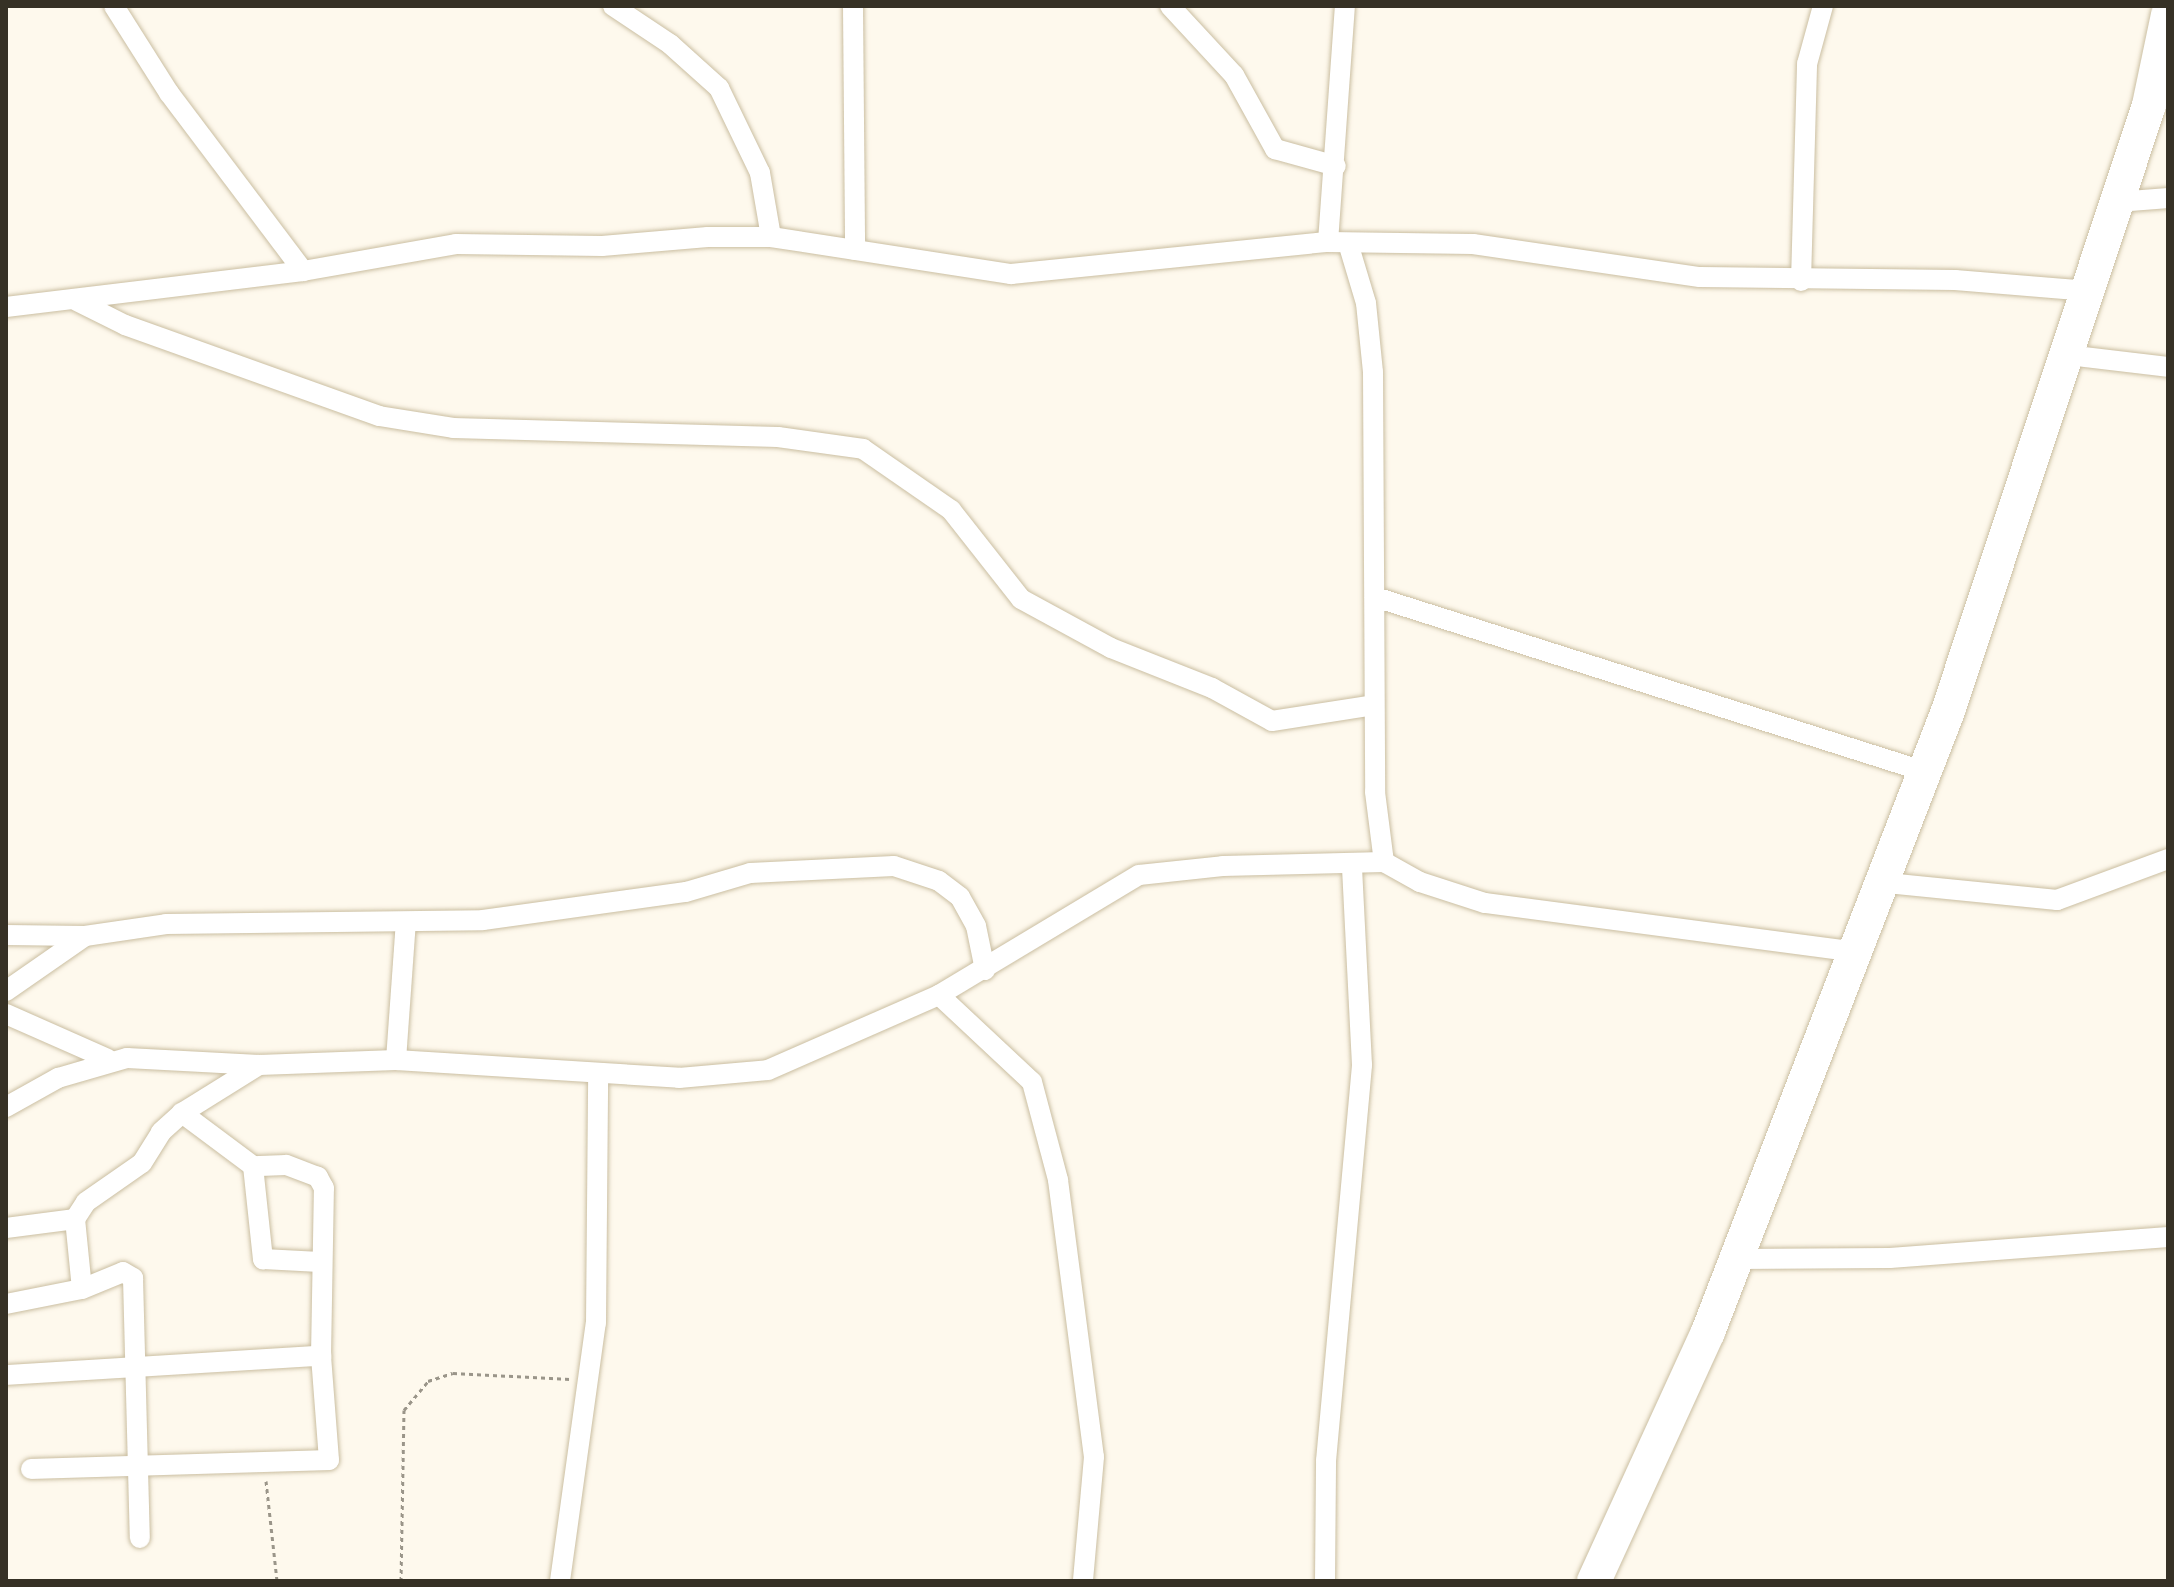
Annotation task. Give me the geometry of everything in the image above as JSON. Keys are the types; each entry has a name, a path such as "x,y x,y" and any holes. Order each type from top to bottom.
{"main road":[{"path":"1594,1581 1708,1332 1877,882 1923,771 2118,202 2154,90 2168,15"}],"street":[{"path":"114,6 169,93 303,271"},
{"path":"613,6 670,44 719,88 760,173 771,237"},
{"path":"853,6 855,250"},
{"path":"1345,6 1336,166 1338,243 1366,303 1373,372 1374,705 1384,862"},
{"path":"1801,281 1807,64 1823,6"},
{"path":"1180,10 1234,75 1275,149 1336,166"},
{"path":"2118,202 2168,198"},
{"path":"6,307 77,301 158,285 303,271 456,244 602,246 771,237 1011,274 1338,243 1473,244 1700,277 1801,281 1955,280 2089,291"},
{"path":"77,301 125,325 379,416 453,428 778,437 863,449 951,510 1021,599 1111,648 1212,688 1272,721 1374,705"},
{"path":"2068,355 2168,367"},
{"path":"1375,597 1923,771"},
{"path":"1877,882 2057,900 2168,858"},
{"path":"6,1014 108,1059 259,1065 396,1060 598,1075 732,1077 768,1070 939,995 1139,875 1223,866 1384,862 1420,882 1485,903 1851,951"},
{"path":"1325,1581 1326,1461 1362,1065 1352,865"},
{"path":"6,935 85,936 166,924 406,922 564,912 686,892 750,873 894,866 939,881 960,897 976,926 985,970"},
{"path":"396,1060 406,922"},
{"path":"6,991 85,936"},
{"path":"939,995 1032,1082 1058,1180 1094,1457 1083,1581"},
{"path":"6,1107 108,1059"},
{"path":"82,1289 75,1219 86,1202 142,1163 161,1132 182,1113 259,1065"},
{"path":"560,1581 588,1381 600,1212 598,1075"},
{"path":"31,1469 138,1462 265,1466 329,1460 321,1356 320,1262 324,1188 318,1177 286,1165 253,1166 182,1113"},
{"path":"253,1166 263,1259 320,1262"},
{"path":"6,1228 75,1219"},
{"path":"1735,1259 1890,1258 2168,1237"},
{"path":"6,1304 82,1289 123,1272 133,1278 140,1538"},
{"path":"6,1375 321,1356"}],"path":[{"path":"401,1581 404,1410 428,1381 453,1373 588,1381"},
{"path":"265,1466 277,1581"}]}
